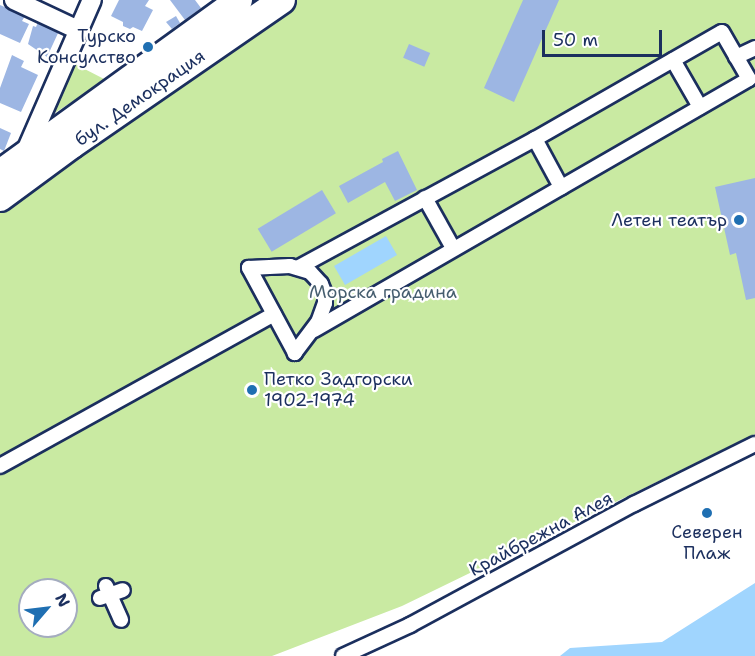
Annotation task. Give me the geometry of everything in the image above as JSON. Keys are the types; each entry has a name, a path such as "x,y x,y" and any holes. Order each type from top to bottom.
{"main road":[{"name":"бул. Демокрация","path":"0,173 239,0"},
{"name":"бул. Демокрация","path":"0,198 72,145 282,0"}],"street":[{"path":"14,0 78,30"},
{"path":"25,155 92,0"},
{"path":"299,267 316,278 325,294 323,313 314,330 295,353 249,268 299,267 535,139 722,32 749,80 453,248 314,330"},
{"path":"736,57 755,48"},
{"path":"673,60 700,107"},
{"path":"535,139 561,187"},
{"path":"425,198 453,248"},
{"path":"0,466 274,314"},
{"name":"Крайбрежна Алея","path":"343,656 410,625 634,504 755,444"},
{"path":"110,592 121,620"}],"green space":[{"name":"Морска градина","path":"293,0 755,0 755,434 402,606 272,656 0,656 0,206"},
{"path":"73,63 106,80 53,114"}],"water":[{"path":"386,236 397,255 345,285 334,266"},
{"path":"755,583 755,656 560,656 570,648 662,642"}],"building":[{"path":"119,0 149,0 145,6 153,10 142,31 123,26 123,22 111,16"},
{"path":"170,0 195,0 201,8 185,20"},
{"path":"523,0 559,0 514,102 484,88"},
{"path":"0,5 25,16 22,21 29,24 20,43 0,34"},
{"path":"176,16 180,23 172,29 166,22"},
{"path":"38,22 59,31 47,57 28,44 33,26 36,27"},
{"path":"409,44 430,53 424,67 403,58"},
{"path":"12,55 24,61 21,67 38,75 21,112 0,103 0,88"},
{"path":"0,128 11,133 4,151 0,149"},
{"path":"398,151 417,190 395,201 385,182 348,203 339,186 383,162 382,159"},
{"name":"Летен театър","path":"755,178 755,298 746,300 736,253 730,255 715,187"},
{"path":"322,190 336,213 272,252 258,229"}],"place":[{"name":"Турско Консулство","path":"148,47"},
{"name":"Летен театър","path":"739,220"},
{"name":"Петко Задгорски 1902-1974","path":"252,390"},
{"name":"Северен Плаж","path":"707,513"}]}
